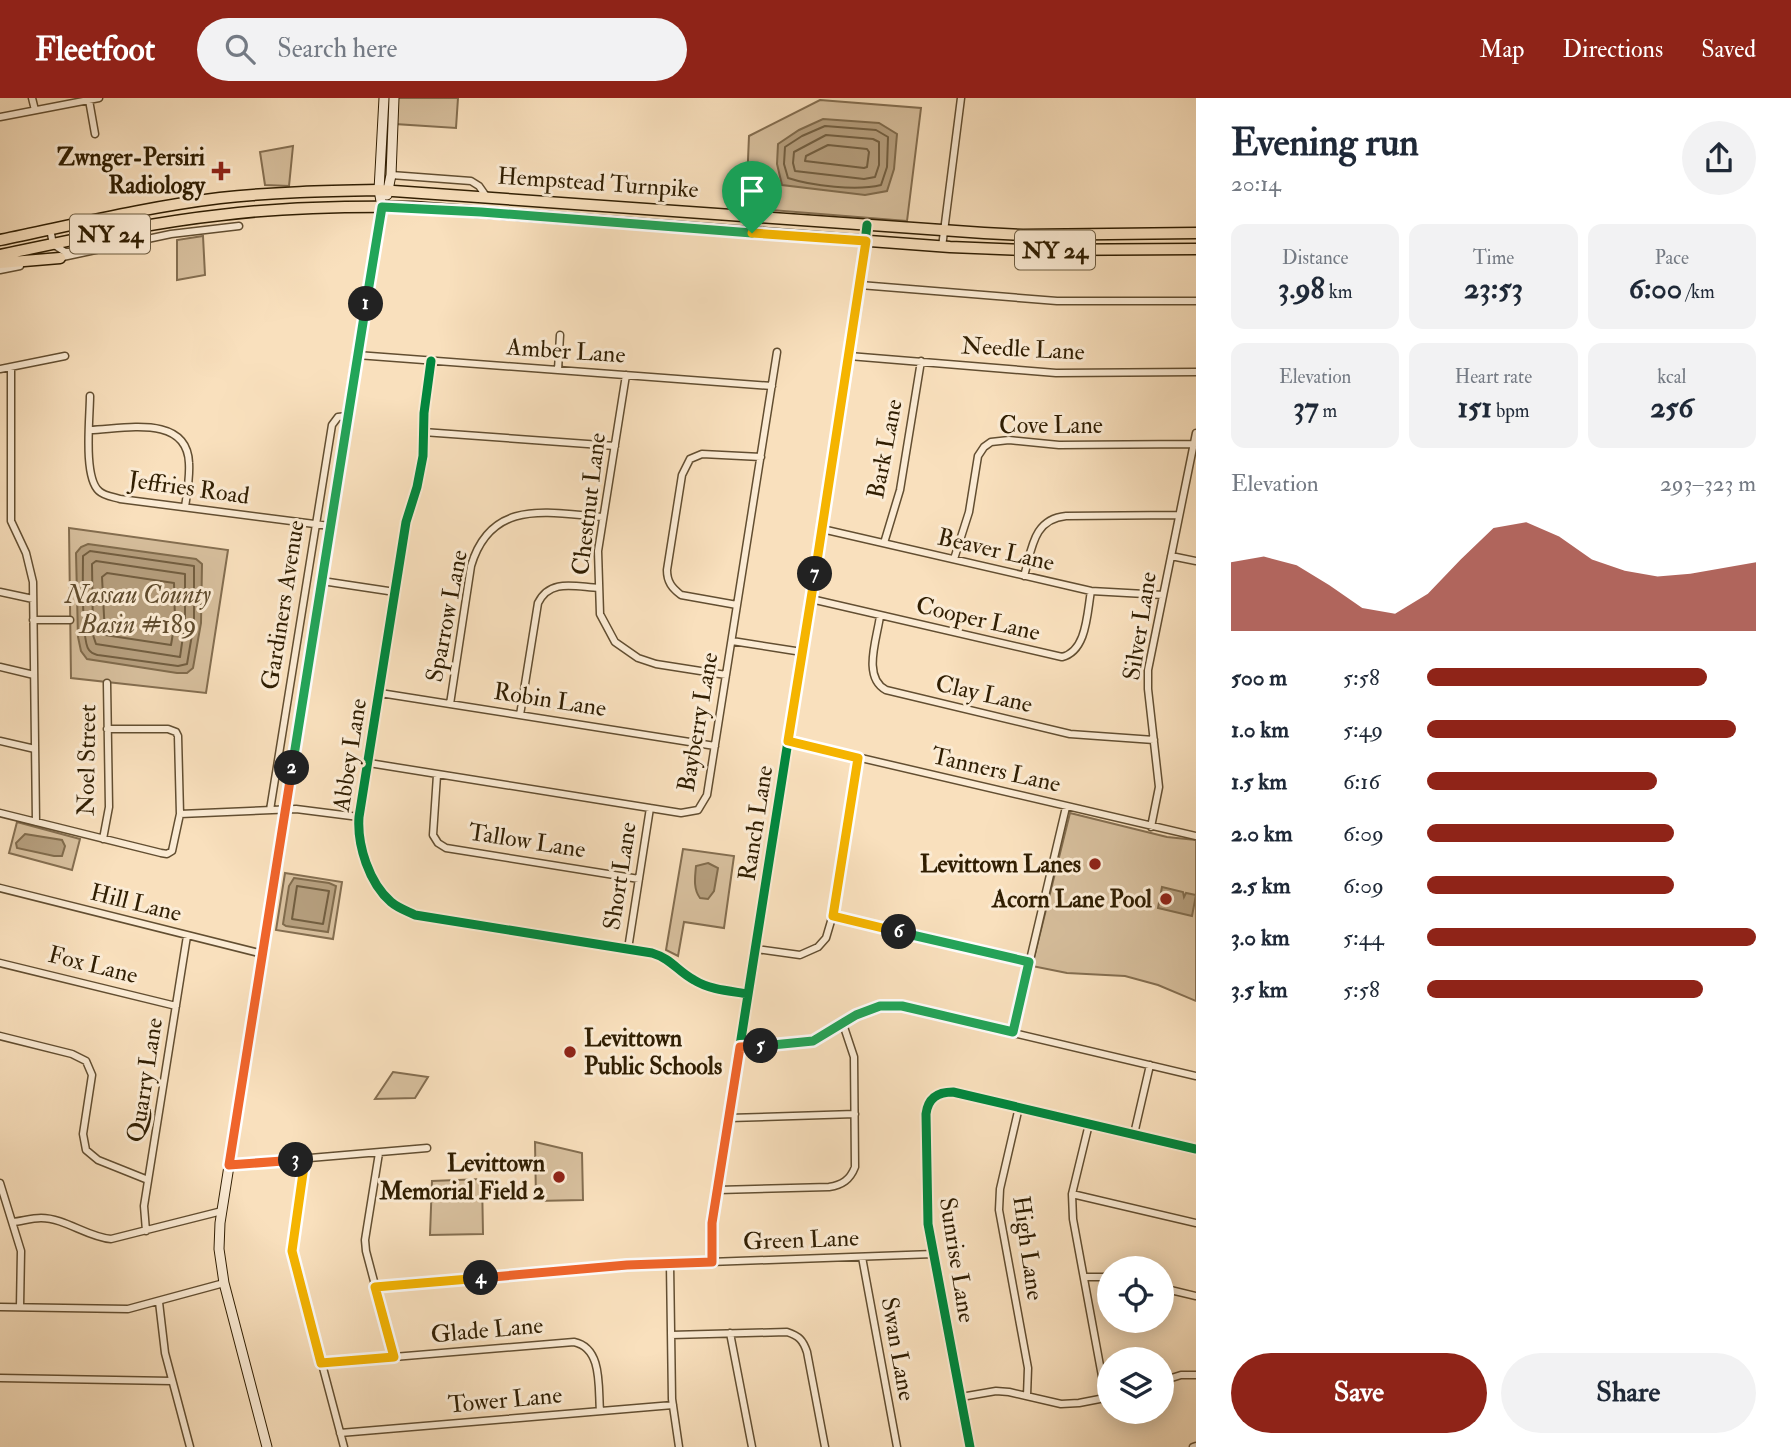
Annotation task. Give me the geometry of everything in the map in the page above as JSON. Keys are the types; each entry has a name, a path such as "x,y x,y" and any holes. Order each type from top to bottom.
{"main road":[{"path":"384,98 384,190"},
{"path":"384,190 391,176 394,98"},
{"name":"Hempstead Turnpike","path":"0,240 220,198 384,190 1023,235 1196,233"},
{"name":"Gardiners Avenue","path":"267,1447 224,1283 219,1249 222,1212 384,190"},
{"name":"Hempstead Turnpike","path":"0,256 219,215 274,209 382,207 942,247 1027,250 1196,249"},
{"path":"0,263 60,258"}],"street":[{"path":"32,98 35,110"},
{"path":"0,117 99,98"},
{"path":"942,247 961,98"},
{"path":"89,100 95,134"},
{"path":"391,176 471,181 479,186 486,196"},
{"name":"Ranch Lane","path":"712,1262 712,1223 849,356 867,225"},
{"path":"0,270 171,234 239,226"},
{"path":"50,229 53,244 65,252 79,252"},
{"path":"860,285 1057,301 1196,300"},
{"path":"558,370 560,335"},
{"name":"Bayberry Lane","path":"369,763 681,813 698,810 707,795 777,352"},
{"name":"Amber Lane","path":"357,355 772,387"},
{"path":"0,369 65,356"},
{"name":"Needle Lane","path":"849,356 1056,373 1196,372"},
{"name":"Abbey Lane","path":"431,360 424,413 423,456 406,522 359,817 359,841 363,856 385,896 401,909 430,918 664,957 702,985 748,993"},
{"name":"Bark Lane","path":"884,543 900,490 920,362"},
{"path":"11,367 11,522 30,566 33,599 36,822"},
{"name":"Chestnut Lane","path":"626,375 598,551 599,605 604,625 615,642 629,653 656,664 726,675"},
{"name":"Jeffries Road","path":"90,396 89,463 97,489 120,499 330,526"},
{"name":"Gardiners Avenue","path":"270,810 332,425 338,417 347,416"},
{"path":"90,430 156,428 177,435 184,441 190,463 185,507"},
{"path":"424,432 615,446"},
{"name":"Silver Lane","path":"1151,827 1158,787 1148,670 1196,433"},
{"name":"Cove Lane","path":"954,559 969,512 978,456 991,442 1009,440 1059,445 1194,444"},
{"path":"737,605 681,595 668,581 667,570 682,475 690,459 702,454 761,457"},
{"name":"Sparrow Lane","path":"450,704 471,566 486,535 502,522 526,512 603,517"},
{"path":"1024,576 1038,530 1052,518 1179,515"},
{"path":"0,519 11,522"},
{"name":"Beaver Lane","path":"822,529 1091,591 1163,595"},
{"path":"1171,555 1196,561"},
{"path":"322,581 395,592"},
{"path":"520,715 541,597 546,591 557,586 599,589"},
{"name":"Cooper Lane","path":"811,599 1062,657 1074,652 1079,643 1091,591"},
{"path":"0,592 33,599"},
{"name":"Clay Lane","path":"880,616 872,673 877,684 886,690 1070,734 1154,740"},
{"path":"33,620 70,620"},
{"path":"732,641 802,652"},
{"path":"0,667 34,675"},
{"name":"Noel Street","path":"103,839 109,807 107,682"},
{"name":"Robin Lane","path":"380,693 715,746"},
{"path":"0,813 167,854 173,851 180,814 179,744 176,732 159,729 107,729"},
{"path":"0,741 35,749"},
{"name":"Tanners Lane","path":"788,741 1151,827 1196,835"},
{"path":"756,949 794,955 809,953 826,938 833,916 858,758"},
{"name":"Tallow Lane","path":"437,775 433,835 446,848 639,879"},
{"path":"1013,1032 1066,807"},
{"name":"Short Lane","path":"628,950 650,808"},
{"path":"180,814 296,809 359,817"},
{"name":"Hill Lane","path":"0,888 262,954"},
{"path":"833,916 1029,962"},
{"name":"Quarry Lane","path":"146,1231 144,1206 187,936"},
{"name":"Fox Lane","path":"0,963 176,1006"},
{"path":"740,1047 803,1044 820,1038 867,1010 894,1005 1196,1076"},
{"path":"718,1190 829,1186 843,1184 850,1178 855,1167 854,1057 843,1024"},
{"path":"0,1036 72,1054 86,1061 92,1075 83,1134 86,1150 98,1160 148,1180"},
{"path":"1134,1134 1150,1065"},
{"name":"Sunrise Lane","path":"970,1447 927,1206 926,1114 929,1102 939,1094 953,1092 1196,1149"},
{"name":"High Lane","path":"1020,1107 1000,1189 999,1210 1028,1368 1027,1396"},
{"path":"729,1118 855,1114"},
{"path":"1089,1124 1072,1194 1073,1219 1098,1347"},
{"path":"229,1165 427,1148"},
{"path":"379,1153 365,1240 394,1357"},
{"path":"305,1159 292,1251 344,1447"},
{"path":"0,1183 20,1251 20,1307"},
{"path":"1072,1194 1196,1223"},
{"path":"13,1222 41,1218 104,1238 122,1237 222,1212"},
{"name":"Green Lane","path":"375,1287 627,1265 934,1254"},
{"name":"Swan Lane","path":"862,1257 897,1447"},
{"path":"670,1264 673,1405 679,1447"},
{"path":"1084,1276 1097,1276"},
{"path":"0,1307 128,1308 224,1283"},
{"path":"1174,1291 1196,1296"},
{"path":"159,1301 165,1353 190,1447"},
{"path":"671,1335 787,1332 801,1339 807,1352 824,1447"},
{"path":"730,1333 752,1447"},
{"name":"Glade Lane","path":"321,1363 560,1342 582,1343 594,1356 600,1411"},
{"path":"1174,1377 1196,1375"},
{"path":"0,1378 172,1381"},
{"path":"961,1397 996,1391 1061,1404 1097,1399"},
{"name":"Tower Lane","path":"340,1433 673,1405"}],"shaded area":[{"path":"397,98 458,98 456,128 395,124"},
{"path":"820,100 921,108 907,221 746,208 749,136"},
{"path":"293,146 289,186 265,185 260,152"},
{"path":"203,236 205,275 177,280 177,240"},
{"name":"Nassau County Basin #189","path":"69,528 228,550 206,693 71,678"},
{"path":"1070,813 1167,837 1196,840 1196,1001 1158,985 1125,976 1067,973 1032,966"},
{"path":"17,822 80,839 72,870 9,853"},
{"path":"683,849 734,856 724,928 684,922 678,956 666,950"},
{"path":"285,873 342,882 333,939 276,930"},
{"path":"393,1072 428,1077 415,1098 375,1099"},
{"name":"Levittown Memorial Field 2","path":"535,1142 582,1153 583,1200 536,1201"},
{"path":"482,1179 483,1234 430,1235 432,1181"}],"water":[{"path":"823,119 879,123 897,134 894,169 887,191 865,195 782,185 777,164 778,144"},
{"name":"Nassau County Basin #189","path":"88,544 196,559 202,564 201,623 193,668 187,673 87,659 81,651 78,637 76,553"},
{"path":"25,834 62,840 65,846 62,856 17,848 16,843"},
{"path":"708,863 718,868 714,891 708,899 700,898 695,879 696,866"},
{"path":"294,878 336,886 328,932 283,924 289,886"},
{"name":"Acorn Lane Pool","path":"1162,887 1183,892 1184,897 1186,893 1196,895 1192,916 1158,908"}],"cycle path":[{"path":"712,1262 712,1223 860,285 867,225"},
{"path":"431,361 424,413 423,456 406,522 359,817 362,851 376,885 391,902 415,915 652,953 665,958 688,977 707,986 748,994"},
{"path":"970,1447 928,1224 926,1114 931,1100 943,1093 953,1092 1196,1149"}],"place":[{"name":"Zwnger-Persiri Radiology","path":"221,171"},
{"name":"Levittown Lanes","path":"1095,864"},
{"name":"Acorn Lane Pool","path":"1166,899"},
{"name":"Levittown Public Schools","path":"570,1052"},
{"name":"Levittown Memorial Field 2","path":"559,1177"}],"route":[{"path":"382,207 413,207 752,233 866,241 788,741 858,758 833,916 1029,962 1013,1032 894,1005 867,1010 820,1038 803,1044 740,1047 712,1223 712,1262 627,1265 375,1287 394,1357 321,1363 292,1251 305,1159 229,1165 382,207"}]}
